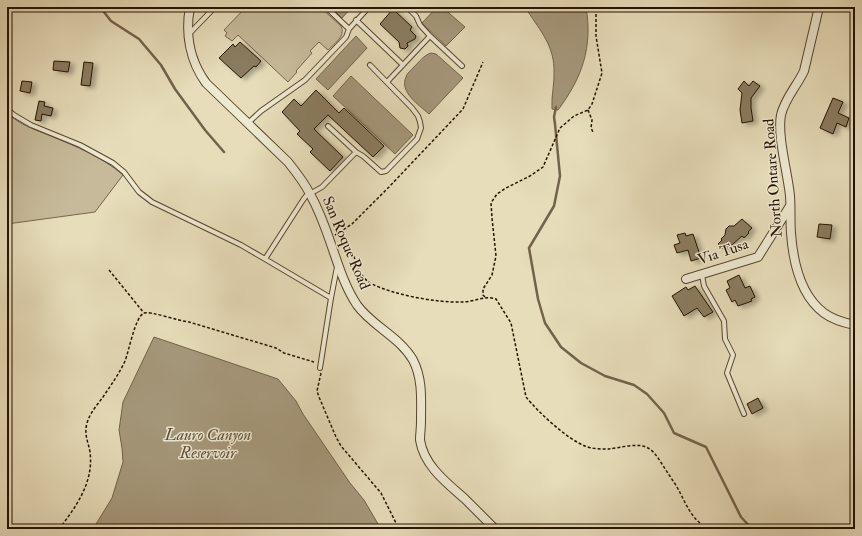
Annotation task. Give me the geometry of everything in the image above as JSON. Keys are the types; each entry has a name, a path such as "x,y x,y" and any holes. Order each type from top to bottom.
{"street":[{"name":"San Roque Road","path":"190,7 188,25 190,49 204,79 288,162 298,174 310,194 338,266 357,305 366,316 401,345 413,359 419,376 420,386 420,439 428,460 438,474 495,529"},
{"name":"North Ontare Road","path":"818,7 804,72 788,97 781,115 781,134 791,206 792,247 802,284 816,305 825,313 855,325"},
{"name":"Via Tusa","path":"686,279 758,257 791,206"}],"lane":[{"path":"188,34 215,7"},
{"path":"326,7 349,29"},
{"path":"248,124 261,111 305,80 346,37 349,29 369,7"},
{"path":"407,7 416,16 420,25 430,36 462,66"},
{"path":"356,20 403,65"},
{"path":"387,82 430,36"},
{"path":"328,126 356,152 383,173 417,139 420,133 420,122 418,116 370,65"},
{"path":"7,109 30,125 80,145 114,163 124,172 139,192 152,202 241,246 331,298"},
{"path":"265,259 302,200 322,187 356,152"},
{"path":"320,366 331,298 338,266"},
{"path":"702,274 704,286 724,321 725,339 732,355 727,373 744,414"}],"path":[{"path":"485,298 483,295 483,289 492,275 496,256 492,203 497,194 543,167 560,128 574,116 588,110 592,104 602,73 596,36 596,7"},
{"path":"328,237 341,232 352,224 456,117 469,98 483,62"},
{"path":"588,110 592,120 591,128 593,132"},
{"path":"332,248 340,245 347,247 352,252 362,276 367,281 388,290 428,299 446,301 463,302 485,298 496,299 511,323 526,397 532,405 565,434 584,446 596,449 637,446 648,447 677,487 688,509 705,527 710,529"},
{"path":"109,270 144,313"},
{"path":"59,529 78,502 86,487 89,476 90,451 86,440 85,430 91,412 115,380 122,367 140,316 144,313 151,313 181,322 189,322 276,348 284,353 320,366 320,377 317,391 336,437 341,446 381,494 399,529"}],"shaded area":[{"path":"246,7 320,7 341,26 342,33 339,39 328,50 319,42 310,51 312,53 288,82 238,35 232,41 225,36 227,33 224,30"},
{"path":"7,113 28,127 88,152 106,162 123,175 95,212 7,224"}],"water":[{"path":"331,7 352,7 342,18"},
{"path":"437,7 442,7 465,27 446,46 422,23"},
{"path":"525,7 586,7 588,35 584,62 573,86 558,110 552,109 554,73 551,51 544,36"},
{"path":"356,36 367,48 328,90 316,79"},
{"path":"431,53 436,54 463,78 429,114 411,98 405,88 405,83 409,72 424,57"},
{"path":"351,76 413,135 395,154 333,96"},
{"name":"Lauro Canyon Reservoir","path":"154,337 278,379 296,401 303,414 350,483 364,500 381,529 93,529 112,498 123,462 119,430 123,402"}],"building":[{"path":"393,9 412,27 410,30 416,36 415,39 407,43 408,46 405,49 400,48 399,42 380,24"},
{"path":"240,42 261,61 256,67 254,66 241,78 219,58 233,44 235,47"},
{"path":"54,61 70,62 68,72 53,70"},
{"path":"84,62 93,63 90,86 81,85"},
{"path":"22,81 32,82 30,93 20,91"},
{"path":"744,81 749,86 753,81 760,86 751,98 753,121 742,123 740,110 742,93 738,89"},
{"path":"316,90 339,113 344,108 384,146 373,157 328,115 314,129 343,157 330,171 310,152 313,149 297,134 300,131 282,112 294,99 301,106"},
{"path":"833,98 843,102 838,113 849,118 846,127 837,123 833,134 820,128"},
{"path":"39,101 45,102 44,106 53,108 51,116 42,114 41,121 35,120"},
{"path":"742,219 752,228 744,238 742,236 725,251 718,244 725,235 726,229 729,226 734,226"},
{"path":"819,224 832,225 830,239 817,237"},
{"path":"685,233 686,236 693,234 701,258 691,261 688,250 677,253 674,245 680,243 677,235"},
{"path":"739,275 745,288 750,286 755,297 751,299 752,301 738,306 735,300 732,302 726,290 730,288 727,281"},
{"path":"695,286 713,312 704,317 697,308 684,316 672,296 686,287 688,290"},
{"path":"758,398 763,408 752,414 747,404"}],"waterway":[{"path":"100,7 111,21 139,39 161,65 175,89 205,130 224,152"},
{"path":"556,107 554,117 560,176 554,206 529,248 538,299 545,323 561,347 581,363 605,376 634,385 647,394 664,413 674,433 706,447 741,517 752,529"}]}
